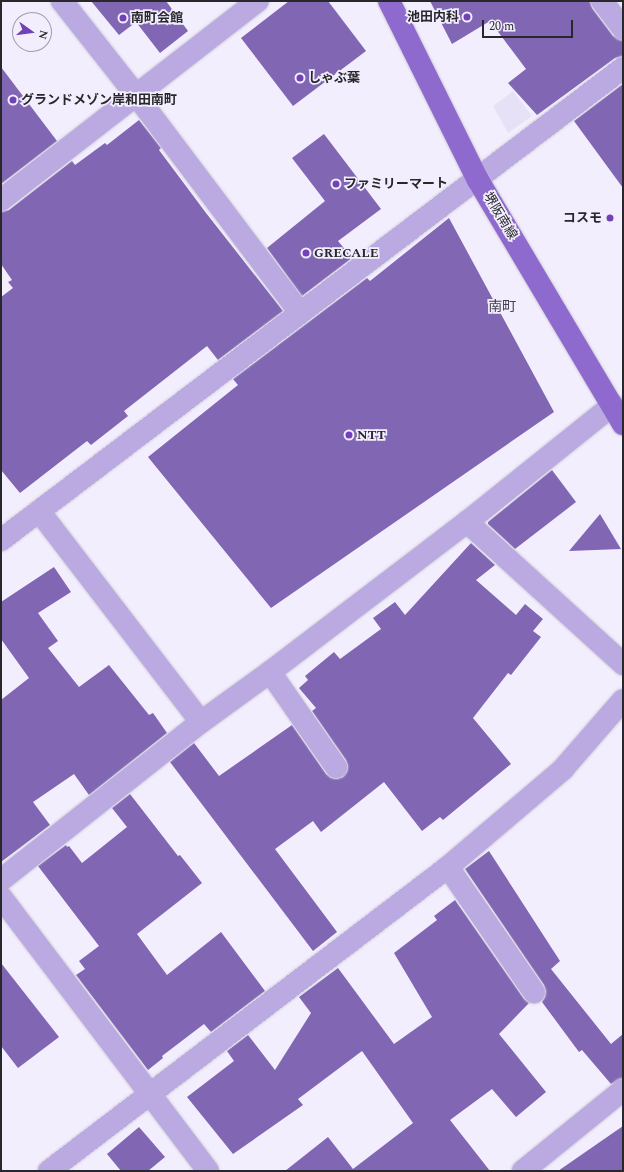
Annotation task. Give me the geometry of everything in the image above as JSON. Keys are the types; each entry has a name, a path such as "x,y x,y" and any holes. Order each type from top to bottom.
{"main road":[{"name":"堺阪南線","path":"389,1 478,180 623,424"}],"street":[{"path":"62,1 136,95 300,313"},
{"path":"1,200 258,1"},
{"path":"602,1 623,29"},
{"path":"1,540 478,180 623,68"},
{"path":"1,880 201,722 270,672 467,522 613,405"},
{"path":"39,511 201,722"},
{"path":"467,522 623,664"},
{"path":"270,672 336,766"},
{"path":"49,1171 448,867 563,769 623,700"},
{"path":"448,867 534,992"},
{"path":"1,897 149,1095 208,1171"},
{"path":"532,1168 623,1090"}],"shaded area":[{"path":"513,91 532,116 508,133 493,106"}],"building":[{"path":"91,1 166,1 188,31 160,53 136,22 119,35"},
{"name":"しゃぶ葉","path":"289,1 328,1 366,51 293,106 241,38"},
{"path":"430,1 590,1 592,8 613,36 623,41 623,56 615,58 537,115 508,83 526,69 490,21 452,44"},
{"name":"グランドメゾン岸和田南町","path":"1,67 57,141 1,184"},
{"path":"623,84 623,188 574,121"},
{"path":"139,120 161,148 159,150 206,213 283,311 218,360 207,346 124,411 128,416 91,445 87,441 20,493 1,470 1,297 13,288 8,282 12,280 1,264 1,212 9,210 72,161 75,165 105,143 107,145"},
{"path":"324,134 381,209 338,241 352,258 302,296 267,248 325,201 292,158"},
{"name":"NTT","path":"449,218 554,412 271,608 148,457 238,385 233,379 367,278 370,281"},
{"path":"552,470 576,502 515,549 488,524 488,522"},
{"path":"600,514 621,549 569,551"},
{"path":"471,543 495,565 476,580 516,615 525,604 543,619 533,631 541,637 511,675 508,673 473,718 511,764 443,820 440,817 422,831 384,782 321,832 313,821 275,849 337,932 313,951 170,762 194,743 219,776 292,725 326,774 331,778 337,779 343,777 347,772 348,766 346,760 312,711 316,708 299,688 308,680 305,676 334,652 340,659 381,629 373,618 395,602 405,615"},
{"path":"54,567 71,592 38,613 58,641 48,648 79,687 109,665 149,715 153,713 167,733 89,795 74,774 33,802 50,825 1,862 1,700 29,678 1,639 1,602"},
{"path":"130,794 178,856 180,855 202,883 137,934 167,975 221,932 265,991 211,1032 204,1024 162,1056 163,1058 148,1070 76,975 85,969 79,961 99,946 38,866 66,845 67,847 69,846 82,863 127,827 112,808"},
{"path":"489,851 560,961 551,969 611,1044 623,1034 623,1078 611,1084 582,1050 579,1052 542,1002 546,991 544,985 465,869"},
{"path":"455,900 524,999 529,1003 499,1034 546,1092 516,1117 492,1089 450,1120 490,1171 285,1171 328,1137 353,1169 413,1123 362,1051 298,1099 303,1105 233,1154 187,1097 234,1061 227,1051 248,1035 275,1070 311,1013 299,997 338,968 394,1044 432,1017 394,953 437,920 434,916"},
{"path":"1,963 59,1037 18,1068 1,1046"},
{"path":"623,1126 623,1171 558,1171"},
{"path":"139,1127 165,1157 148,1171 121,1171 107,1154"}],"place":[{"name":"池田内科","path":"467,17"},
{"name":"南町会館","path":"123,18"},
{"name":"しゃぶ葉","path":"300,78"},
{"name":"グランドメゾン岸和田南町","path":"13,100"},
{"name":"ファミリーマート","path":"336,184"},
{"name":"コスモ","path":"610,218"},
{"name":"GRECALE","path":"306,253"},
{"name":"NTT","path":"349,435"}],"district":[{"name":"南町","path":"502,307"}]}
